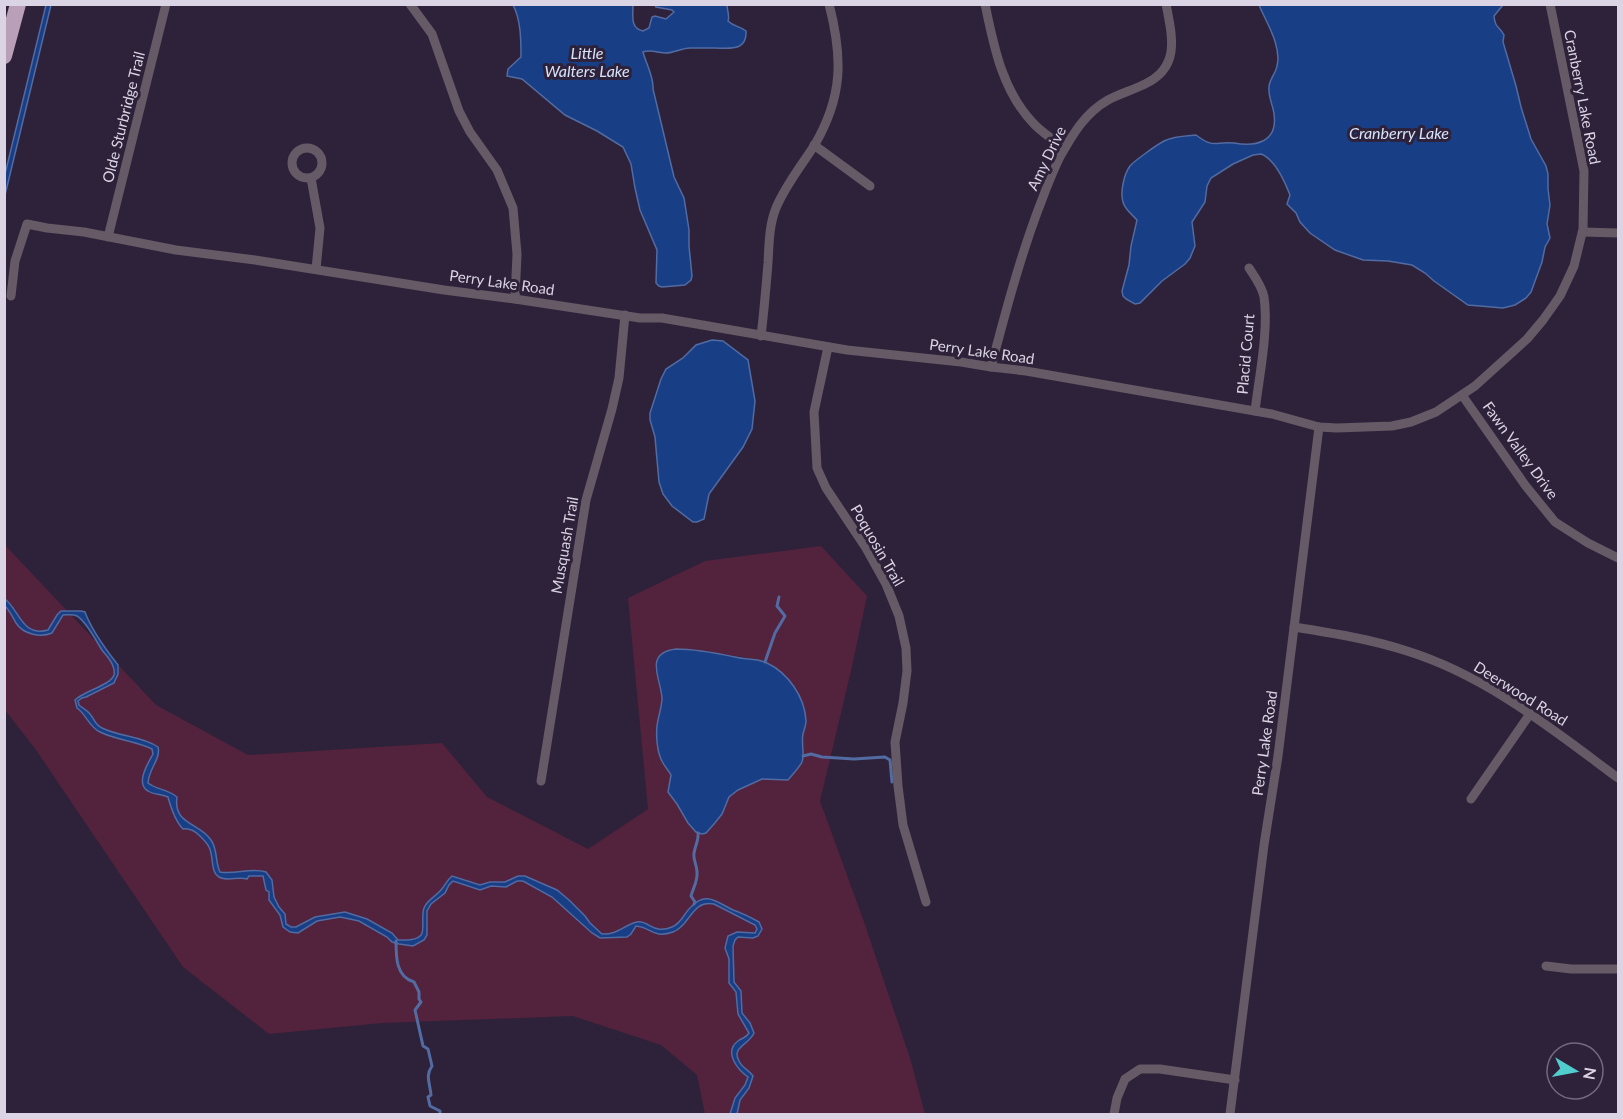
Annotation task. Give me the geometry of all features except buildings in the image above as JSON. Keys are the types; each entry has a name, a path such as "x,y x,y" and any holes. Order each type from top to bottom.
{"highway":[{"path":"4,56 18,4"}],"street":[{"name":"Olde Sturbridge Trail","path":"108,237 166,4"},
{"path":"411,4 432,34 459,111 470,132 497,170 513,208 517,246 515,299"},
{"path":"761,336 772,221 786,189 814,145 830,114 838,79 837,43 829,4"},
{"path":"985,4 994,48 1009,88 1036,127 1065,148"},
{"name":"Amy Drive","path":"991,367 1026,243 1047,186 1065,148 1078,126 1090,113 1108,100 1147,84 1162,74 1172,51 1166,4"},
{"name":"Cranberry Lake Road","path":"1319,427 1392,426 1412,422 1436,411 1475,386 1527,339 1560,296 1574,266 1583,232 1584,171 1550,4"},
{"path":"814,145 870,186"},
{"path":"311,178 321,228 316,269"},
{"name":"Perry Lake Road","path":"11,297 15,261 27,224 202,254 625,315 662,318 847,350 1026,371 1255,411 1296,419 1319,427 1230,1114"},
{"path":"1583,232 1618,233"},
{"name":"Placid Court","path":"1249,268 1258,280 1264,296 1265,324 1255,411"},
{"name":"Musquash Trail","path":"541,781 586,500 619,378 625,315"},
{"name":"Poquosin Trail","path":"828,346 814,412 817,468 826,488 866,548 886,584 899,616 906,648 907,672 895,742 898,786 903,825 926,902"},
{"name":"Fawn Valley Drive","path":"1462,395 1525,485 1555,522 1588,543 1618,558"},
{"name":"Deerwood Road","path":"1294,627 1354,637 1407,651 1470,677 1530,714 1618,778"},
{"path":"1471,799 1530,714"},
{"path":"1546,966 1571,969 1618,969"},
{"path":"1114,1114 1117,1098 1125,1079 1140,1069 1160,1069 1235,1080"}],"shaded area":[{"path":"4,544 156,705 248,755 442,743 487,797 588,849 648,809 628,598 705,561 821,546 867,596 820,801 910,1058 925,1114 705,1114 697,1075 661,1045 573,1016 382,1023 269,1034 183,967 36,750 5,710","holes":["688,649 749,658 784,674 803,703 806,721 802,743 803,760 795,771 774,778 762,779 738,790 729,797 722,814 706,833 700,832 691,827 668,792 671,775 662,763 657,727 662,699 655,667"]}],"water":[{"path":"46,5 51,5 5,195 5,174"},
{"name":"Little Walters Lake","path":"513,5 633,5 634,24 643,31 649,28 652,17 666,19 674,12 655,5 727,5 728,21 746,31 744,43 736,47 687,48 666,53 643,52 652,80 674,177 684,198 692,276 685,285 662,287 656,283 657,250 640,210 631,164 623,147 565,115 522,79 507,76 508,69 521,57 519,24"},
{"name":"Cranberry Lake","path":"1259,5 1503,5 1494,16 1496,25 1504,35 1503,42 1531,139 1548,174 1550,205 1547,224 1550,238 1531,292 1526,298 1515,305 1503,308 1468,305 1412,265 1363,260 1335,250 1310,233 1300,222 1296,213 1287,204 1290,195 1279,172 1271,161 1261,154 1233,164 1211,178 1207,186 1205,202 1192,222 1195,246 1185,264 1162,281 1140,303 1135,304 1123,296 1122,291 1137,220 1125,207 1122,198 1123,183 1130,166 1157,145 1180,136 1196,135 1215,144 1250,144 1264,140 1273,131 1274,114 1269,87 1278,58 1272,34"},
{"path":"712,340 723,341 748,360 755,401 752,429 743,447 709,494 704,519 693,522 672,506 663,494 659,482 655,437 650,413 666,369 683,358 696,345"},
{"path":"5,599 22,622 32,630 48,630 61,611 85,612 95,633 118,665 118,674 114,683 82,698 78,701 79,705 100,727 152,743 158,747 158,756 148,783 177,797 179,813 211,840 220,872 255,870 266,872 272,880 274,897 285,914 286,924 291,927 296,927 315,917 345,912 367,919 392,933 398,940 410,940 421,935 423,911 426,905 452,876 480,885 505,882 518,876 525,876 557,890 602,934 612,933 637,922 660,929 672,927 696,902 702,899 717,901 759,922 762,929 758,936 738,937 733,946 734,982 741,991 742,1013 754,1033 737,1052 740,1063 753,1076 749,1088 740,1100 737,1114 730,1114 735,1098 748,1077 736,1065 732,1050 738,1041 749,1033 738,1014 736,992 729,983 729,959 725,948 728,936 737,932 755,933 757,929 755,925 714,904 707,904 696,909 679,929 673,932 661,934 636,926 627,937 600,938 552,897 523,881 517,881 506,887 491,886 480,890 453,881 445,893 431,904 427,911 427,935 424,940 413,946 392,942 359,921 340,917 317,921 298,933 290,932 283,927 280,915 269,900 269,892 266,890 263,876 226,879 216,875 210,851 204,840 190,829 183,829 180,826 168,797 144,788 143,779 153,754 152,749 100,732 77,708 75,700 108,682 114,675 110,660 81,619 75,615 63,615 52,633 32,634 19,627 5,606"},
{"path":"676,649 767,663 788,679 799,695 805,712 803,759 788,780 762,779 738,790 729,797 722,814 714,824 702,834 696,832 688,823 668,792 671,775 662,761 658,747 657,726 662,698 656,668 657,661 666,651"}],"waterway":[{"path":"765,662 775,633 785,616 777,606 779,597"},
{"path":"803,756 811,754 854,759 885,757 890,760 892,782"},
{"path":"694,904 691,896 697,878 694,856 698,833"},
{"path":"396,941 400,971 414,982 419,992 421,1002 415,1010 423,1046 428,1049 432,1066 428,1076 431,1095 428,1097 430,1106 440,1111 440,1114"}]}
